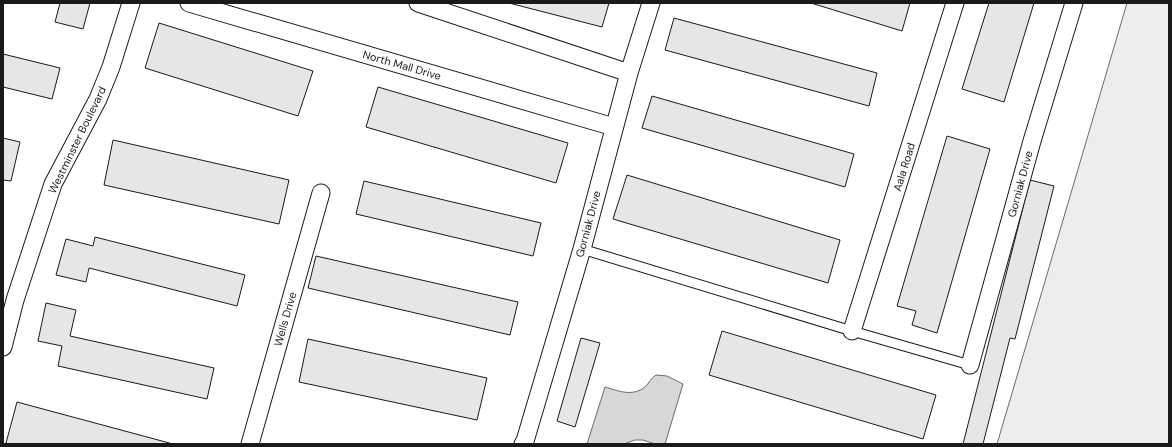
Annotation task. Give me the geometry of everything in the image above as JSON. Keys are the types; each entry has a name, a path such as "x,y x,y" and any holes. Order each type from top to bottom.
{"street":[{"name":"Westminster Boulevard","path":"3,348 15,300 53,184 100,92 111,67 131,3"},
{"name":"North Mall Drive","path":"189,3 614,127"},
{"path":"418,3 629,73"},
{"name":"Gorniak Drive","path":"523,444 526,441 582,249 629,73 651,3"},
{"name":"Aala Road","path":"852,331 955,3"},
{"name":"Gorniak Drive","path":"970,365 1032,141 1074,3"},
{"name":"Wells Drive","path":"250,444 321,193"}],"lane":[{"path":"582,249 852,331 970,365"}],"shaded area":[{"path":"1127,3 1169,3 1169,444 997,444"},
{"path":"656,375 667,376 683,384 665,444 655,444 643,440 635,440 624,444 587,444 605,387 625,392 635,392 645,387"}],"building":[{"path":"60,3 90,3 83,29 55,22"},
{"path":"509,3 609,3 602,27"},
{"path":"811,3 910,3 902,31"},
{"path":"989,3 1034,3 1004,102 962,89"},
{"path":"674,18 877,73 869,106 665,50"},
{"path":"159,23 313,71 298,116 145,68"},
{"path":"3,54 60,68 52,99 3,87"},
{"path":"378,87 568,143 556,183 366,127"},
{"path":"652,96 854,154 845,187 642,128"},
{"path":"947,136 990,149 937,333 912,325 916,311 897,306"},
{"path":"3,138 20,142 11,181 3,180"},
{"path":"113,140 289,180 279,224 104,185"},
{"path":"627,175 840,240 828,283 613,219"},
{"path":"1030,180 1054,186 1015,339 1010,338 983,444 963,444"},
{"path":"364,181 541,223 533,256 356,214"},
{"path":"95,237 245,275 237,306 89,268 86,282 56,275 66,239 93,246"},
{"path":"316,256 518,302 510,335 308,288"},
{"path":"46,303 76,310 70,336 214,368 207,399 58,366 62,346 38,341"},
{"path":"722,331 936,395 923,439 709,375"},
{"path":"581,338 600,343 575,427 557,421"},
{"path":"308,339 487,378 477,420 299,382"},
{"path":"17,402 173,444 9,444 6,443"}]}
